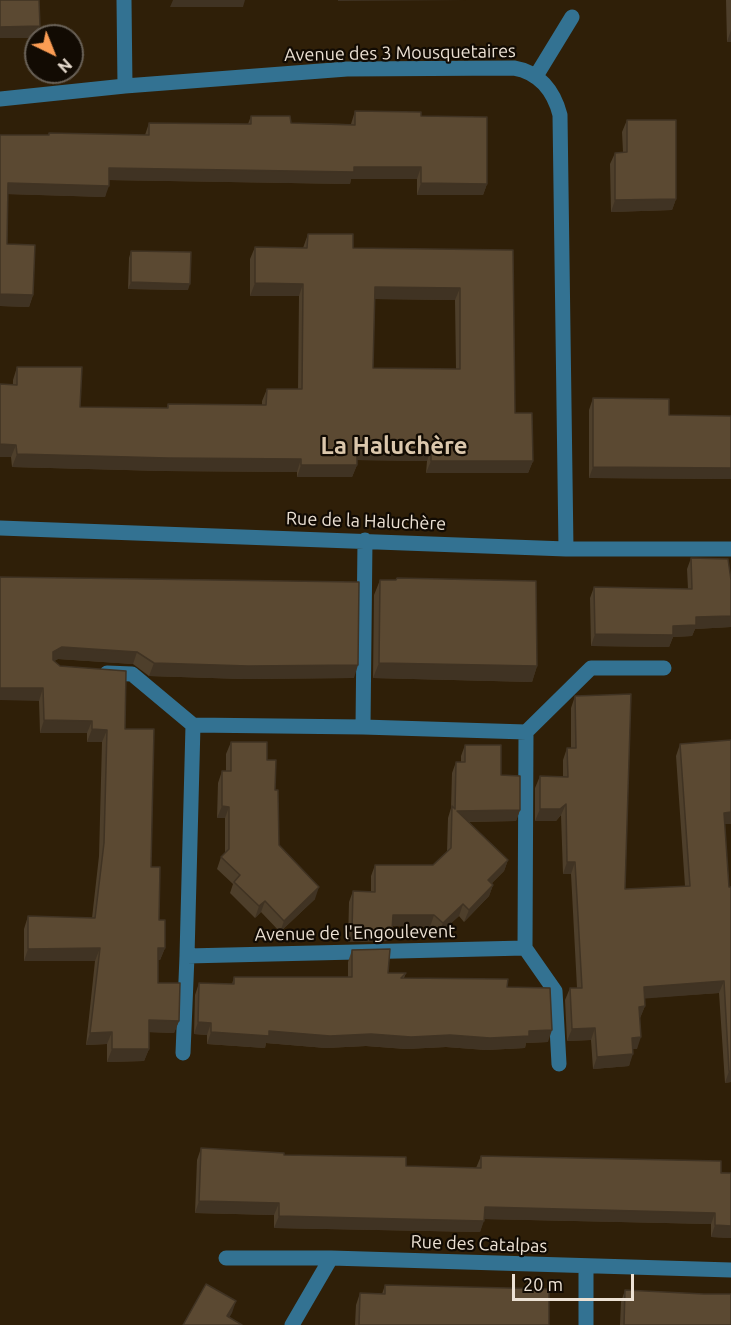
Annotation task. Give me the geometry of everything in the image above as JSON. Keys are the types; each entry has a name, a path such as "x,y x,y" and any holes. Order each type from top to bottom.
{"street":[{"path":"124,0 125,86"},
{"path":"536,76 572,17"},
{"name":"Avenue des 3 Mousquetaires","path":"0,99 125,86 347,69 514,68 526,70 536,76 556,100 560,115 566,549"},
{"name":"Rue de la Haluchère","path":"0,528 566,549 731,549"},
{"path":"363,727 365,540"},
{"path":"559,1064 555,991 525,948 526,732 591,668 664,668"},
{"path":"89,671 132,674 193,724 526,732"},
{"path":"183,1053 193,724"},
{"name":"Avenue de l'Engoulevent","path":"187,956 525,948"},
{"name":"Rue des Catalpas","path":"226,1258 331,1258 731,1270"},
{"path":"292,1325 331,1258"},
{"path":"586,1267 586,1325"}],"building":[{"path":"0,0 39,0 40,24 0,27"},
{"path":"355,111 421,112 421,116 487,117 487,184 421,183 421,167 354,167 354,172 109,168 109,186 8,183 7,244 35,245 33,295 0,294 0,135 49,135 49,133 149,135 149,123 251,124 251,116 290,116 291,123 355,125"},
{"path":"627,120 676,120 676,199 615,200 615,153 627,152"},
{"path":"308,234 353,234 353,248 513,250 515,413 532,413 533,461 431,461 431,449 357,448 357,465 301,465 301,459 17,454 16,445 0,444 0,384 17,385 17,367 82,367 80,407 168,408 168,404 266,405 267,389 302,389 303,284 255,283 255,247 307,248","holes":["375,287 460,288 460,369 373,368"]},
{"path":"131,251 191,252 190,284 131,282"},
{"path":"593,398 669,399 669,415 731,416 731,468 593,467"},
{"path":"691,558 728,559 731,580 731,616 696,617 696,625 673,626 673,635 595,634 594,587 692,589"},
{"path":"0,577 359,582 358,665 248,666 154,663 137,652 62,647 53,652 53,660 60,666 126,671 125,729 154,729 151,867 160,867 159,920 165,920 165,948 158,948 158,983 180,983 179,1021 149,1020 149,1049 112,1049 112,1032 90,1033 100,948 28,949 28,916 95,918 104,843 107,730 92,729 92,721 44,720 43,688 0,688"},
{"path":"397,578 536,581 537,666 379,663 380,580 396,580"},
{"path":"631,694 625,889 690,886 680,744 731,740 731,812 724,813 729,887 731,887 731,1071 729,1071 724,981 644,987 645,1006 639,1007 641,1037 632,1038 633,1054 597,1057 595,1028 572,1029 570,988 582,988 575,862 567,862 566,804 560,809 540,809 540,776 568,777 567,748 576,748 575,696"},
{"path":"231,742 267,742 267,760 276,760 275,790 278,790 279,845 319,887 284,921 265,901 259,906 234,882 240,875 221,857 229,849 229,807 222,806 222,771 231,771"},
{"path":"465,745 501,745 501,775 520,776 520,810 457,811 508,860 488,880 493,885 469,910 463,904 443,923 434,915 393,915 392,930 352,931 353,891 375,892 375,865 433,865 451,848 456,762 465,762"},
{"path":"390,949 388,973 406,973 401,978 508,979 507,987 550,988 552,1030 529,1031 529,1036 490,1038 371,1034 330,1036 269,1031 269,1036 211,1032 211,1023 198,1022 199,983 234,984 234,977 352,977 352,950"},
{"path":"201,1148 284,1153 284,1155 406,1157 406,1166 481,1168 481,1156 721,1161 721,1173 731,1173 731,1226 715,1225 715,1213 485,1207 484,1221 279,1216 279,1203 199,1201"},
{"path":"206,1284 236,1301 227,1316 242,1325 183,1325"},
{"path":"385,1285 549,1289 549,1325 359,1325 360,1293 385,1294"},
{"path":"625,1290 731,1294 731,1325 624,1325"}],"district":[{"name":"La Haluchère","path":"394,446"}]}
